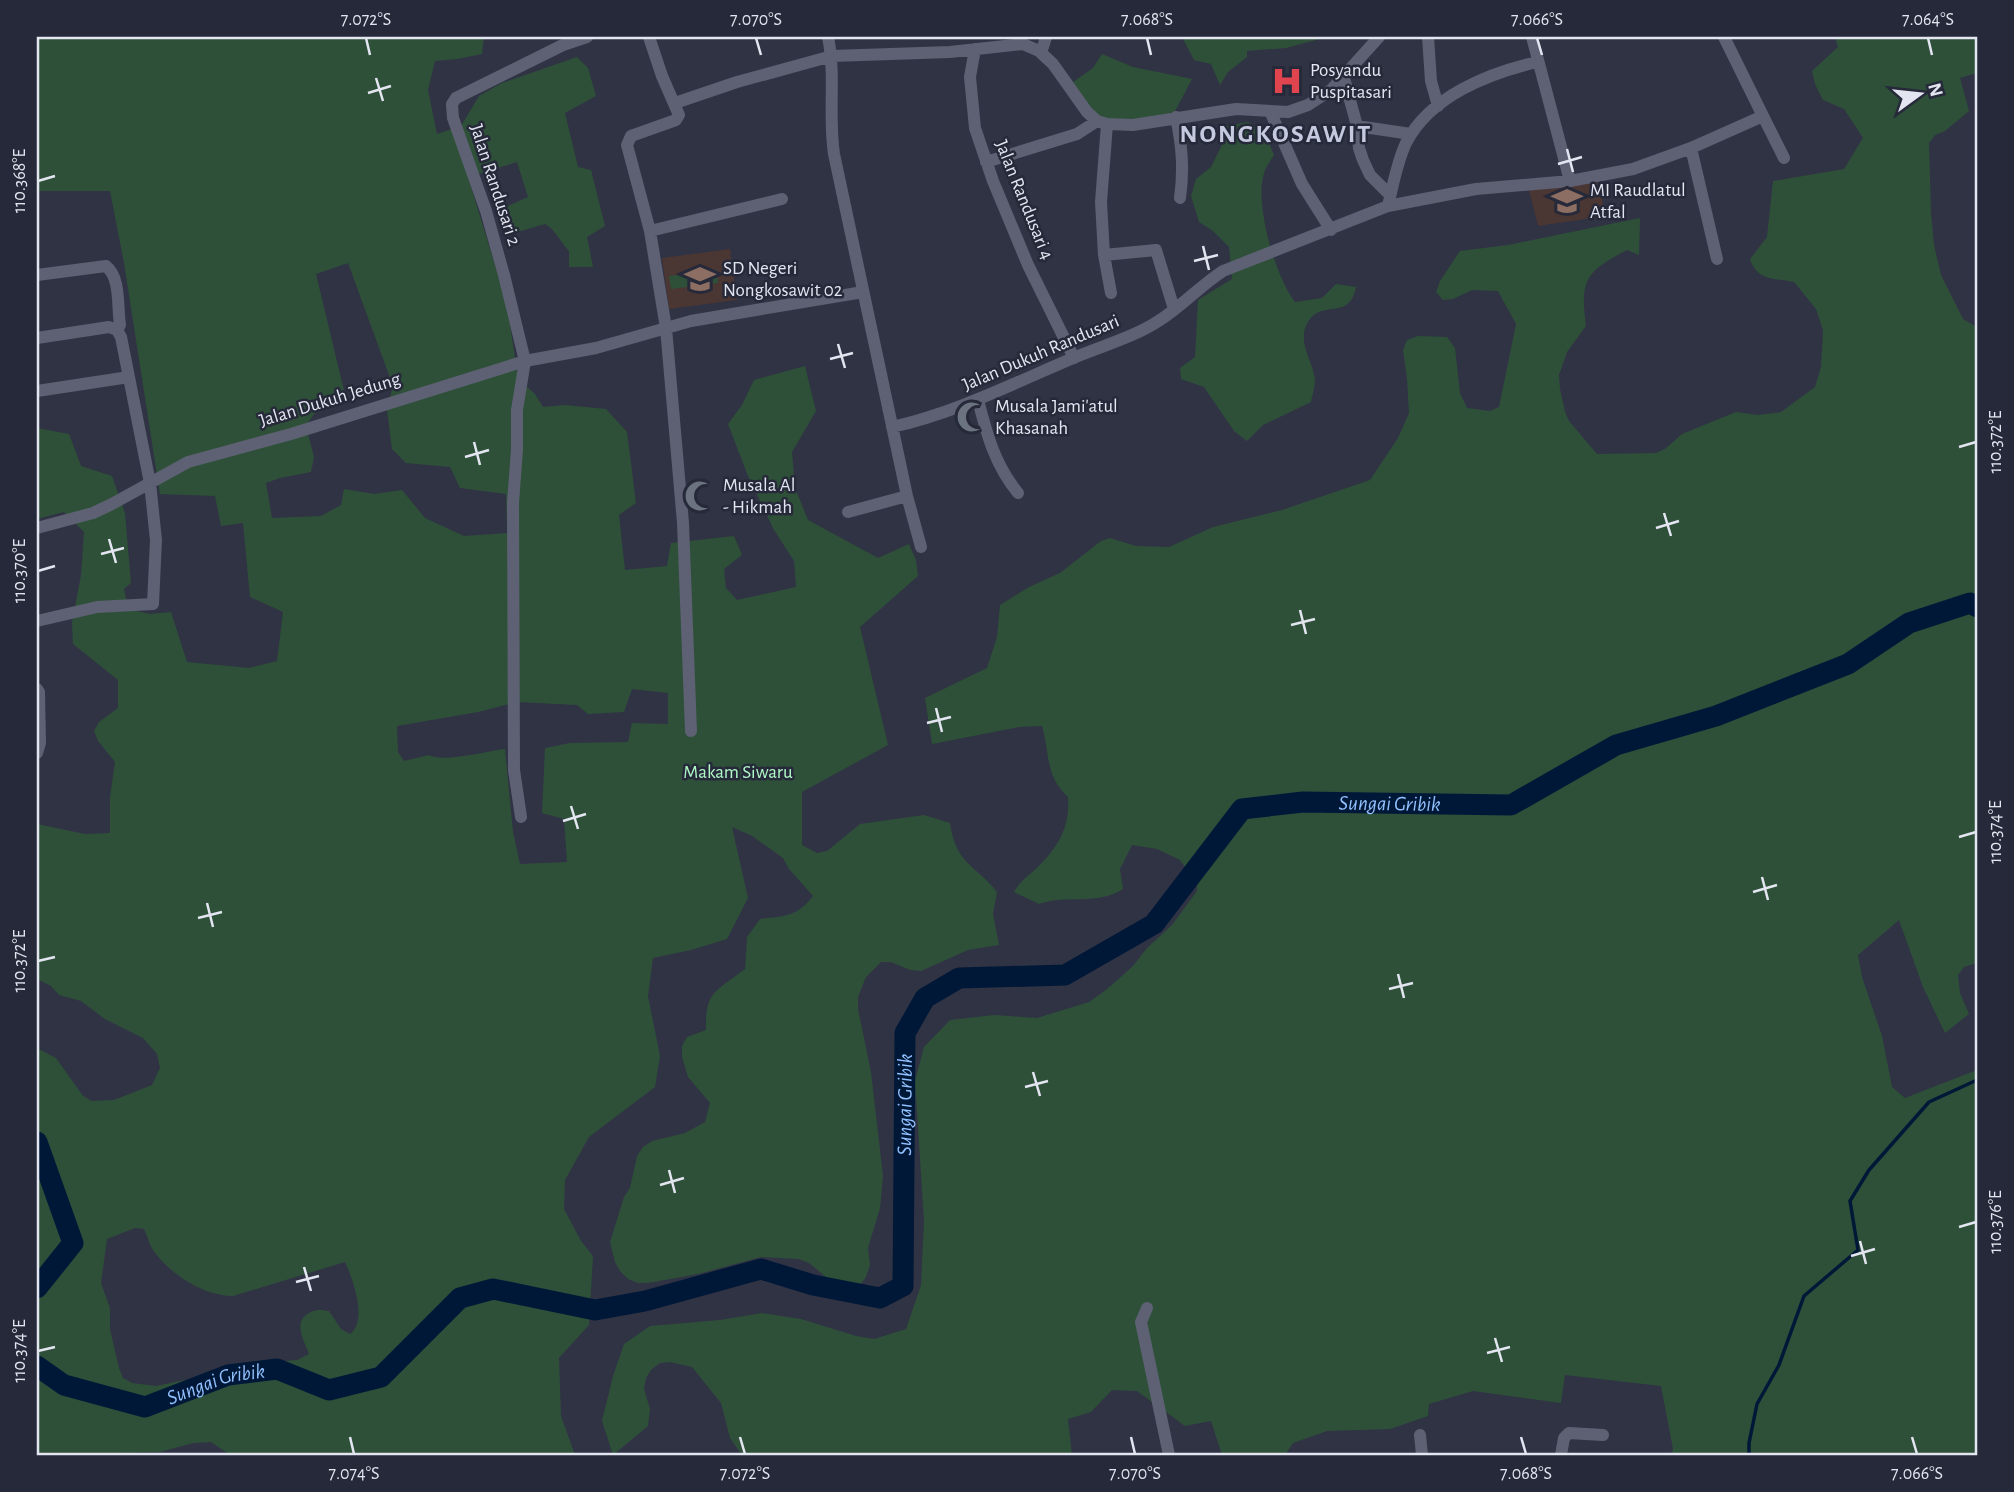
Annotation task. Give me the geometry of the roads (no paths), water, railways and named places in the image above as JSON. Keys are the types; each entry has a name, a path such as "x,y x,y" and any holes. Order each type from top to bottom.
{"street":[{"name":"Jalan Randusari 2","path":"524,360 486,211 453,118 452,104 456,98 563,41 587,37"},
{"path":"649,37 679,115 676,120 631,136 627,141 650,231 666,328 683,523 691,730"},
{"path":"828,37 832,56 832,143 906,496 921,547"},
{"path":"1039,51 1046,37"},
{"path":"986,162 1077,134 1102,123 1133,125 1236,109 1288,112 1308,105 1331,90 1379,37"},
{"path":"1428,37 1431,81 1438,106"},
{"path":"1532,37 1570,181"},
{"path":"1724,37 1784,158"},
{"path":"676,103 737,82 832,56 895,55 1023,44 1039,51 1053,64 1087,112 1102,123"},
{"name":"Jalan Randusari 4","path":"975,48 970,77 975,128 1028,265 1074,358"},
{"path":"1389,200 1405,145 1411,134 1438,106 1489,76 1537,62"},
{"path":"1343,78 1357,126 1359,148 1370,175 1389,200"},
{"path":"1270,111 1302,184 1331,230"},
{"name":"Jalan Dukuh Randusari","path":"892,427 935,417 1137,333 1160,320 1223,271 1331,230 1389,200 1570,181 1633,169 1691,148 1763,116"},
{"path":"1176,117 1183,156 1180,198"},
{"path":"1102,123 1101,202 1104,255 1111,293"},
{"path":"1357,126 1411,134"},
{"path":"1691,148 1717,259"},
{"path":"650,231 782,199"},
{"path":"1104,255 1156,250 1174,309"},
{"path":"37,275 106,266 113,272 115,282 120,325 117,330"},
{"name":"Jalan Dukuh Jedung","path":"37,528 93,513 188,461 292,434 524,360 596,348 691,321 863,292"},
{"path":"37,338 109,327 117,330 121,337 150,483 156,540 153,604 97,607 37,621"},
{"path":"521,817 514,770 513,503 517,410 524,360"},
{"path":"37,391 129,377"},
{"path":"978,400 995,457 1007,480 1018,493"},
{"path":"848,512 906,496"},
{"path":"37,690 40,743 37,753"},
{"path":"1147,1308 1141,1322 1169,1455"},
{"path":"1561,1455 1564,1438 1569,1433 1603,1435"},
{"path":"1420,1435 1422,1455"}],"waterway":[{"name":"Sungai Gribik","path":"37,1366 64,1385 145,1407 228,1375 277,1369 329,1390 381,1377 460,1298 493,1289 595,1310 645,1301 761,1269 813,1285 880,1298 903,1286 905,1033 925,998 959,978 1065,975 1154,924 1242,809 1303,802 1511,805 1616,745 1716,716 1848,664 1909,623 1970,603 1977,607"},
{"path":"1749,1455 1757,1404 1779,1365 1804,1296 1858,1250 1850,1201 1869,1170 1929,1102 1977,1080"},
{"name":"Sungai Gribik","path":"37,1142 73,1243 37,1288"}],"place":[{"name":"Posyandu Puspitasari","path":"1287,81"},
{"name":"MI Raudlatul Atfal","path":"1567,201"},
{"name":"SD Negeri Nongkosawit 02","path":"700,279"},
{"name":"Musala Jami'atul Khasanah","path":"972,417"},
{"name":"Musala Al - Hikmah","path":"700,496"}],"district":[{"name":"NONGKOSAWIT","path":"1276,134"}],"park label":[{"name":"Makam Siwaru","path":"738,772"}]}
